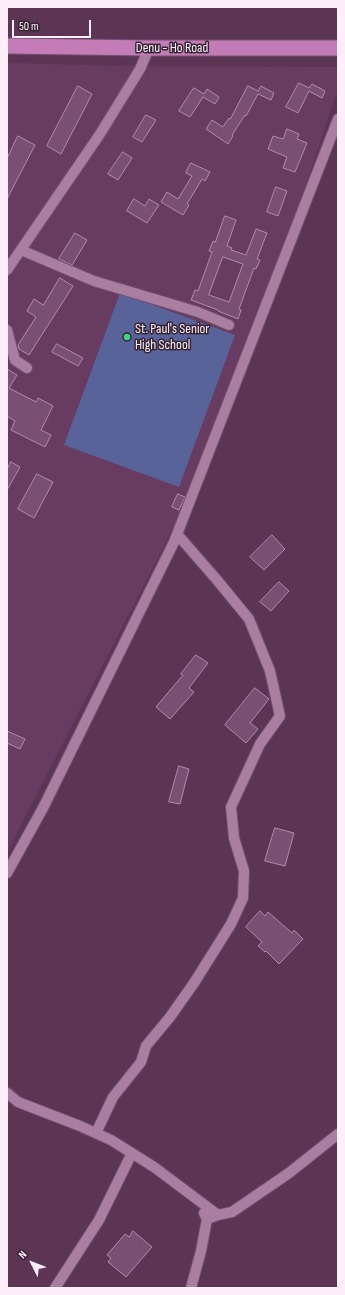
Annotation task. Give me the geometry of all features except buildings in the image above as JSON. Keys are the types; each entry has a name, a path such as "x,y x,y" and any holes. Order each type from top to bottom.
{"main road":[{"name":"Denu - Ho Road","path":"7,46 338,48"}],"street":[{"path":"7,270 100,134 140,69 149,48"},
{"path":"7,873 44,808 176,534 338,119"},
{"path":"21,250 94,280 198,312 229,325"},
{"path":"7,330 15,360 27,368"},
{"path":"96,1133 113,1097 141,1062 146,1046 170,1017 194,983 231,924 243,898 244,871 234,838 231,807 260,744 280,716 270,671 249,619 218,580 176,534"},
{"path":"7,1092 18,1102 111,1140 154,1168 218,1215"},
{"path":"207,1219 232,1212 289,1173 338,1134"},
{"path":"55,1288 99,1220 132,1153"},
{"path":"191,1288 201,1251 207,1219 198,1200"}],"shaded area":[{"name":"St. Paul's Senior High School","path":"7,63 127,66 338,67 338,88 306,185 178,519 7,852"},
{"path":"120,293 235,335 179,487 64,445"}],"place":[{"name":"St. Paul's Senior High School","path":"127,337"}]}
